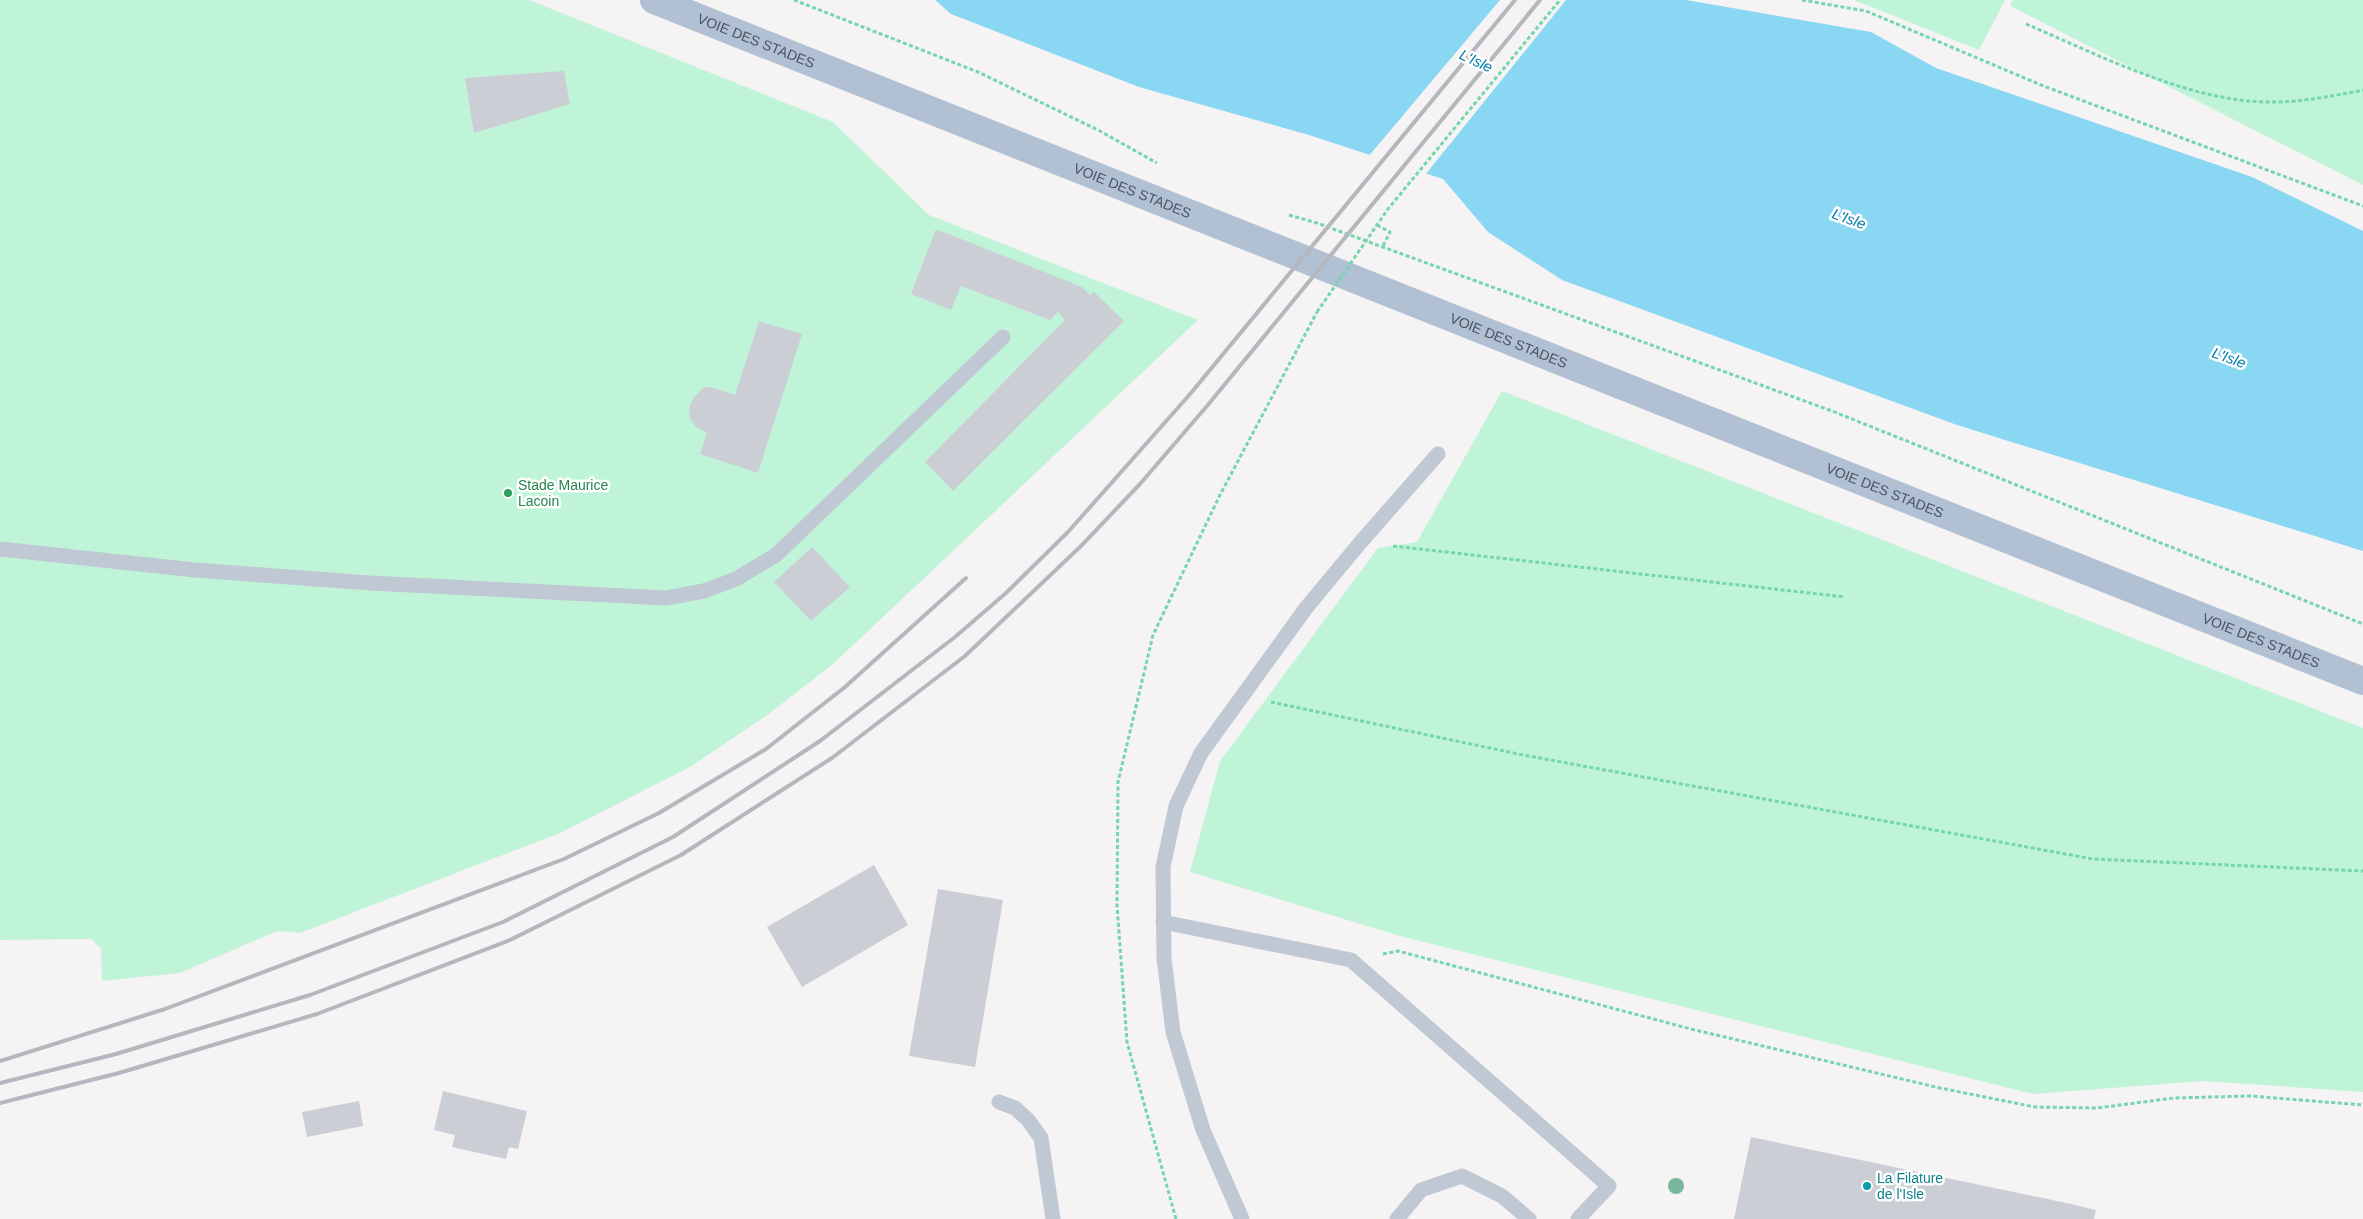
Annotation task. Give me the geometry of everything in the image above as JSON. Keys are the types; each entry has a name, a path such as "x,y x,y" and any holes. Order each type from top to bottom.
{"main road":[{"name":"VOIE DES STADES","path":"654,0 2363,681"}],"lane":[{"path":"0,549 195,570 370,583 666,598 704,592 736,579 776,555 1003,337"},
{"path":"1242,1219 1203,1130 1173,1032 1164,958 1163,867 1176,806 1201,753 1306,608 1438,454"},
{"path":"1163,922 1350,960 1609,1186 1578,1219"},
{"path":"998,1102 1015,1108 1028,1120 1041,1138 1053,1219"},
{"path":"1397,1219 1421,1190 1462,1176 1502,1196 1529,1219"}],"path":[{"path":"794,0 978,72 1098,130 1165,167"},
{"path":"1317,312 1388,209 1560,0"},
{"path":"1802,0 1866,10 2041,86 2363,206"},
{"path":"2026,24 2147,76 2212,95 2270,102 2317,99 2363,90"},
{"path":"1280,213 1317,223 1832,411 2363,624"},
{"path":"1377,225 1390,232 1382,248"},
{"path":"1360,543 1845,597"},
{"path":"1242,696 1523,755 2092,859 2363,871"},
{"path":"1350,960 1398,951 1691,1029 1940,1088 2036,1107 2096,1108 2174,1098 2250,1096 2363,1105"}],"green space":[{"name":"Stade Maurice Lacoin","path":"0,0 529,0 833,122 929,215 1198,320 832,665 766,716 690,767 560,833 300,933 277,931 180,973 102,981 101,948 91,939 0,940"},
{"path":"1854,0 2005,0 1979,50"},
{"path":"2013,0 2363,0 2363,185 2010,6"},
{"path":"1502,391 2363,728 2363,1092 2203,1081 2033,1094 1400,936 1190,872 1220,761 1378,548 1417,542"}],"water":[{"name":"L'Isle","path":"935,0 1686,0 1871,32 1936,68 2252,177 2363,231 2363,551 1957,425 1562,280 1488,232 1443,179 1309,135 1139,87 951,14"}],"pier":[{"path":"1500,0 1566,0 1425,175 1368,157"}],"building":[{"path":"564,71 570,104 474,133 465,78"},
{"path":"936,229 1082,287 1090,295 1094,292 1124,321 953,491 925,462 1065,320 1058,312 1050,320 961,286 951,310 911,294"},
{"path":"759,321 802,334 758,473 700,454 707,433 696,427 690,418 689,408 694,397 703,388 711,387 735,395"},
{"path":"812,547 850,587 811,621 774,582"},
{"path":"874,865 908,925 802,987 767,927"},
{"path":"938,889 1003,900 975,1067 909,1056"},
{"path":"443,1091 527,1111 518,1149 509,1147 506,1159 452,1147 455,1135 434,1130"},
{"path":"359,1101 363,1126 307,1137 302,1112"},
{"name":"La Filature de l'Isle","path":"1751,1137 2071,1204 2096,1210 2094,1219 1734,1219"}],"railway":[{"path":"0,1083 116,1054 310,995 503,922 673,837 820,741 955,637 1006,593 1068,532 1191,393 1515,0"},
{"path":"0,1103 119,1073 317,1014 510,940 681,855 832,758 965,656 1081,546 1140,484 1207,406 1540,0"},
{"path":"0,1061 165,1009 564,859 659,813 766,749 845,687 966,578"}],"place":[{"name":"Stade Maurice Lacoin","path":"508,493"},
{"name":"La Filature de l'Isle","path":"1867,1186"}]}
